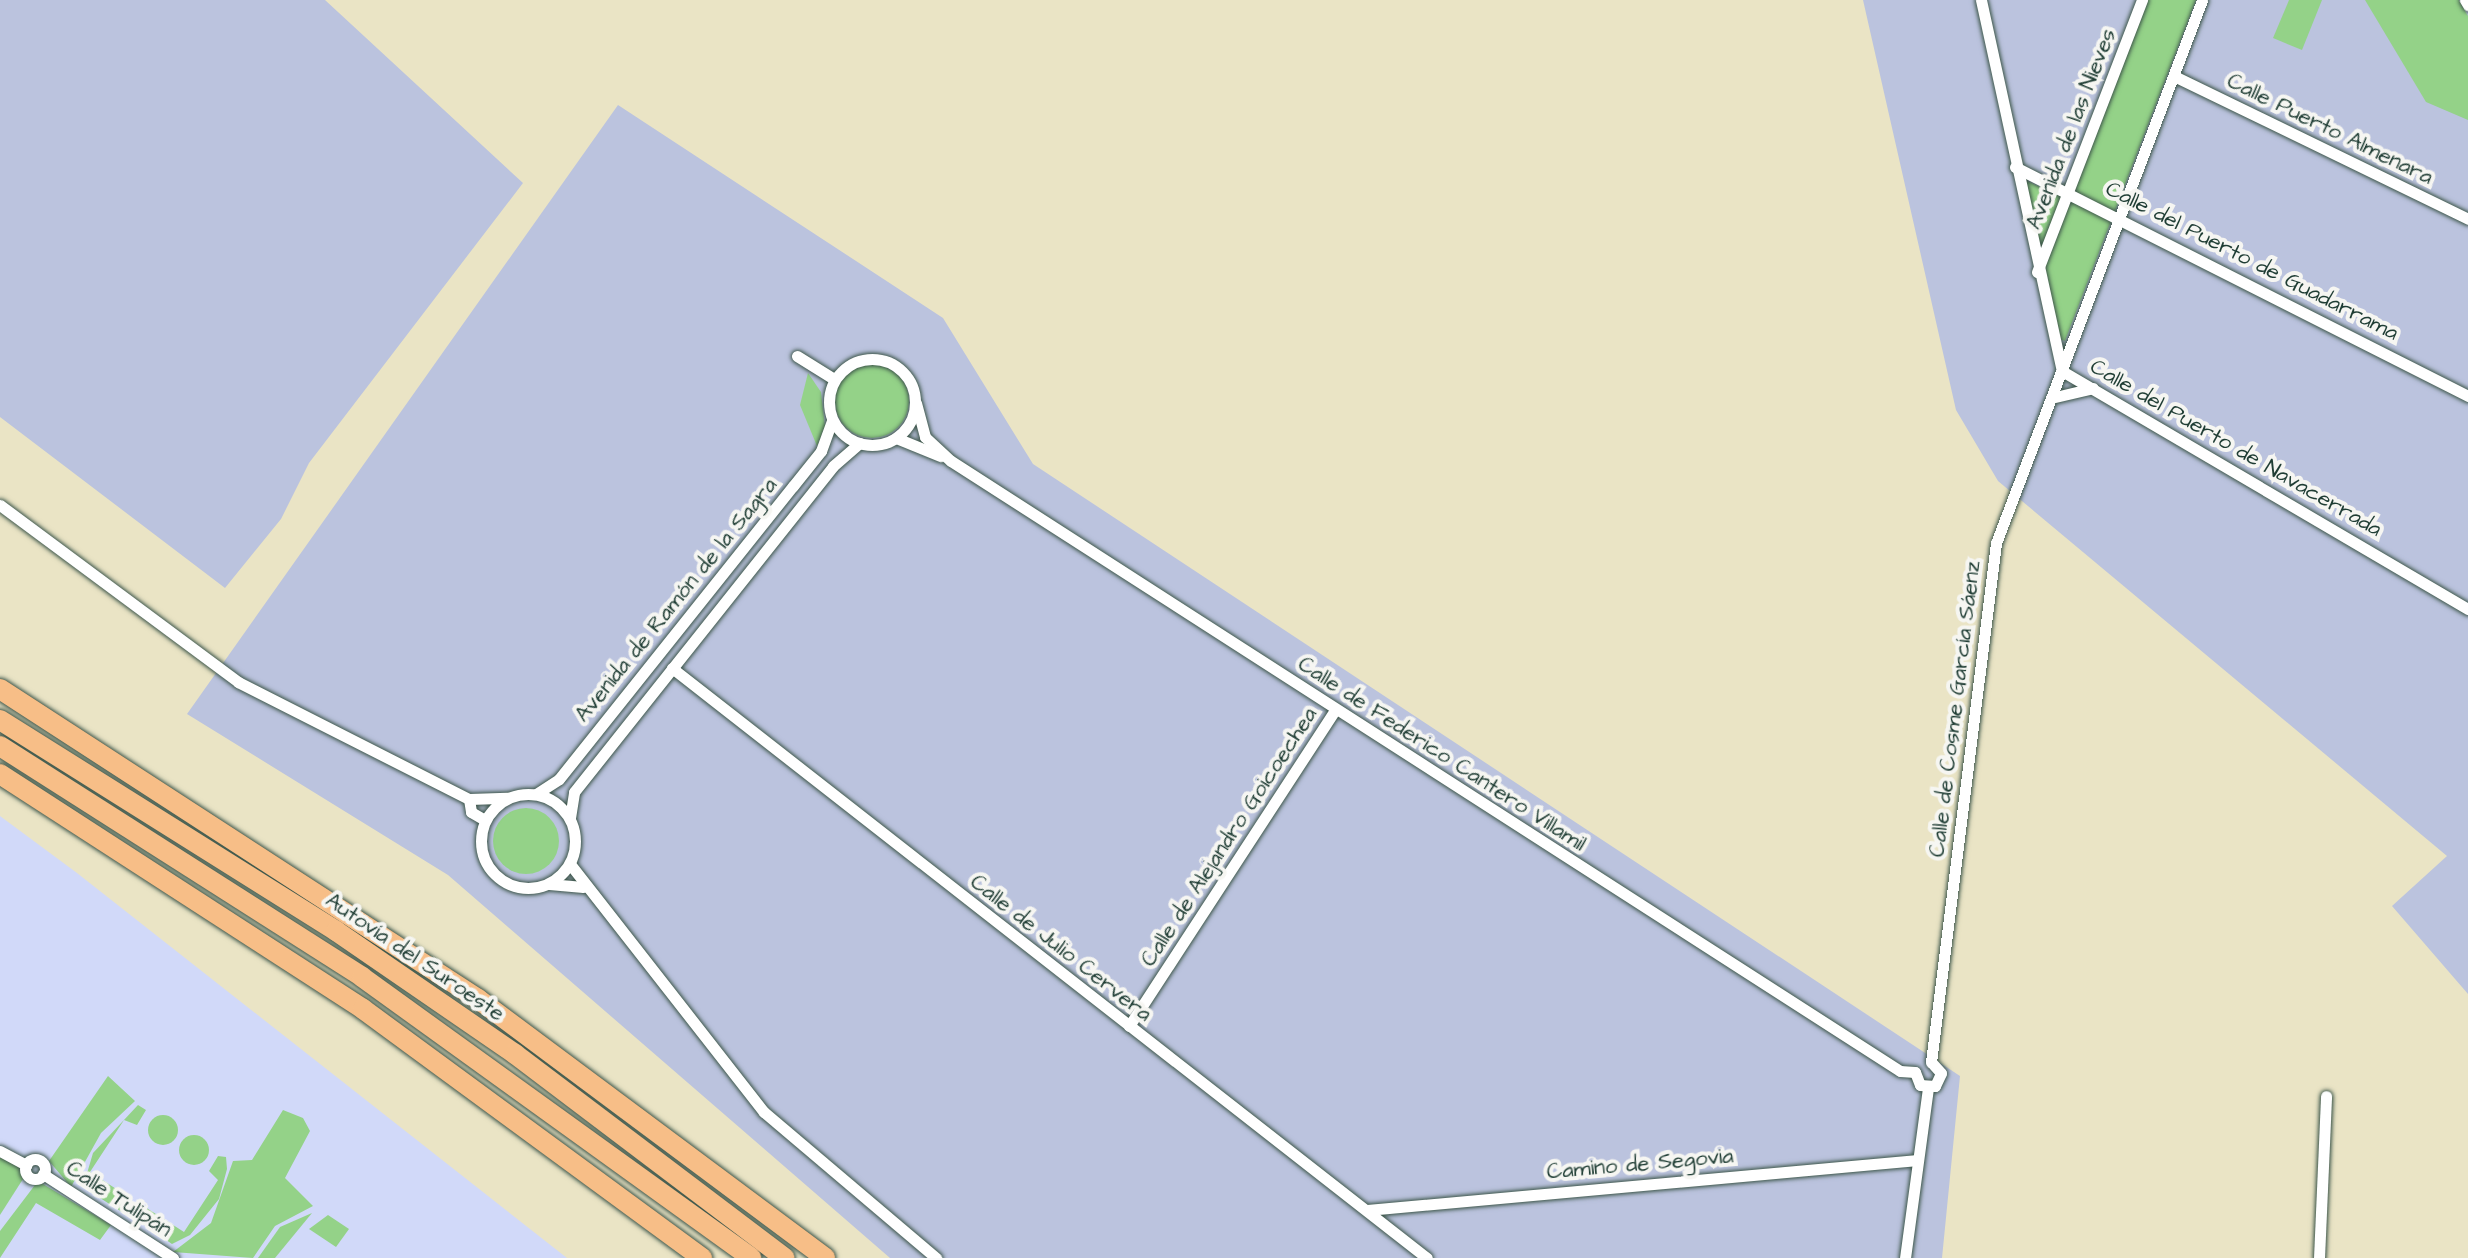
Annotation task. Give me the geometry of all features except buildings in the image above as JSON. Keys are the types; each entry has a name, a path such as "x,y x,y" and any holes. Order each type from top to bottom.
{"highway":[{"path":"0,689 440,973 825,1258"},
{"name":"Autovía del Suroeste","path":"0,720 400,975 785,1258"},
{"name":"Autovía del Suroeste","path":"0,746 362,977 751,1258"},
{"path":"0,774 363,1009 702,1258"},
{"path":"362,977 577,1139 714,1258"}],"street":[{"name":"Calle del Puerto de Navacerrada","path":"1981,0 2037,273 2062,371 2102,388 2468,609"},
{"name":"Avenida de las Nieves","path":"2037,273 2142,0"},
{"path":"2062,371 2202,0"},
{"name":"Calle Puerto Almenara","path":"2174,76 2468,219"},
{"name":"Calle del Puerto de Guadarrama","path":"2015,167 2121,214 2468,396"},
{"path":"797,356 834,379"},
{"path":"876,358 905,373 916,403 896,438 859,443 832,420 834,379 860,359 876,358"},
{"name":"Calle de Cosme García Sáenz","path":"1928,1088 1941,1075 1931,1062 1996,543 2062,371"},
{"path":"2051,398 2073,387 2102,388"},
{"name":"Calle de Federico Cantero Villamil","path":"916,403 925,437 951,461 1900,1071 1915,1072"},
{"name":"Avenida de Ramón de la Sagra","path":"536,794 559,779 802,476 832,420"},
{"name":"Calle de Federico Cantero Villamil","path":"896,438 951,461"},
{"name":"Avenida de Ramón de la Sagra","path":"570,818 574,792 833,466 859,443"},
{"path":"0,505 238,682 469,799 536,794 570,818 570,864 583,887 764,1112 936,1258"},
{"name":"Calle de Julio Cervera","path":"672,668 1427,1258"},
{"name":"Calle de Alejandro Goicoechea","path":"1129,1026 1335,710"},
{"path":"507,798 485,820 481,849 494,875 520,888 549,884 583,887"},
{"path":"469,799 471,812 485,820"},
{"path":"549,884 570,864"},
{"path":"1905,1258 1928,1088 1915,1072 1931,1062"},
{"path":"2319,1258 2326,1096"},
{"name":"Calle Tulipán","path":"0,1151 26,1165 32,1178 43,1174 173,1258"},
{"name":"Camino de Segovia","path":"1367,1210 1918,1160"}],"shaded area":[{"path":"0,0 325,0 523,183 309,463 281,519 225,588 0,417"},
{"path":"1863,0 2468,0 2468,994 2392,906 2447,856 1998,481 1956,410"},
{"path":"618,105 943,318 1033,464 1960,1076 1942,1258 890,1258 448,875 187,714"},
{"path":"0,816 77,873 567,1258 0,1258"}],"green space":[{"path":"2147,0 2196,0 2065,341 2057,338 2022,179 2070,200"},
{"path":"2289,0 2322,0 2302,50 2273,38"},
{"path":"2365,0 2459,0 2468,16 2468,120 2426,102"},
{"path":"872,364 893,370 903,380 909,401 903,422 893,432 872,438 851,432 841,422 835,401 841,380 851,370"},
{"path":"808,373 821,392 825,426 817,446 800,405"},
{"path":"520,808 532,808 544,813 554,823 559,841 557,854 544,869 532,874 520,874 508,869 498,859 493,847 493,835 498,823 508,813"},
{"path":"108,1076 135,1101 101,1133 71,1187 49,1161"},
{"path":"138,1105 146,1110 137,1125 124,1120 90,1172 124,1194 131,1204 125,1214 83,1187 93,1153"},
{"path":"283,1110 303,1118 310,1131 285,1178 313,1206 275,1226 253,1258 173,1252 211,1223 233,1161 252,1160"},
{"path":"163,1115 174,1119 178,1130 174,1141 163,1145 152,1141 148,1130 152,1119"},
{"path":"194,1135 205,1139 209,1150 205,1161 194,1165 183,1161 179,1150 183,1139"},
{"path":"0,1156 22,1169 23,1179 0,1215"},
{"path":"218,1156 226,1157 227,1169 219,1199 190,1235 172,1244 134,1218 145,1207 184,1232 218,1180 209,1171"},
{"path":"38,1181 111,1225 100,1240 36,1203 0,1258 0,1231"},
{"path":"312,1213 275,1258 258,1258 280,1227"},
{"path":"328,1215 349,1229 336,1247 309,1229"}]}
